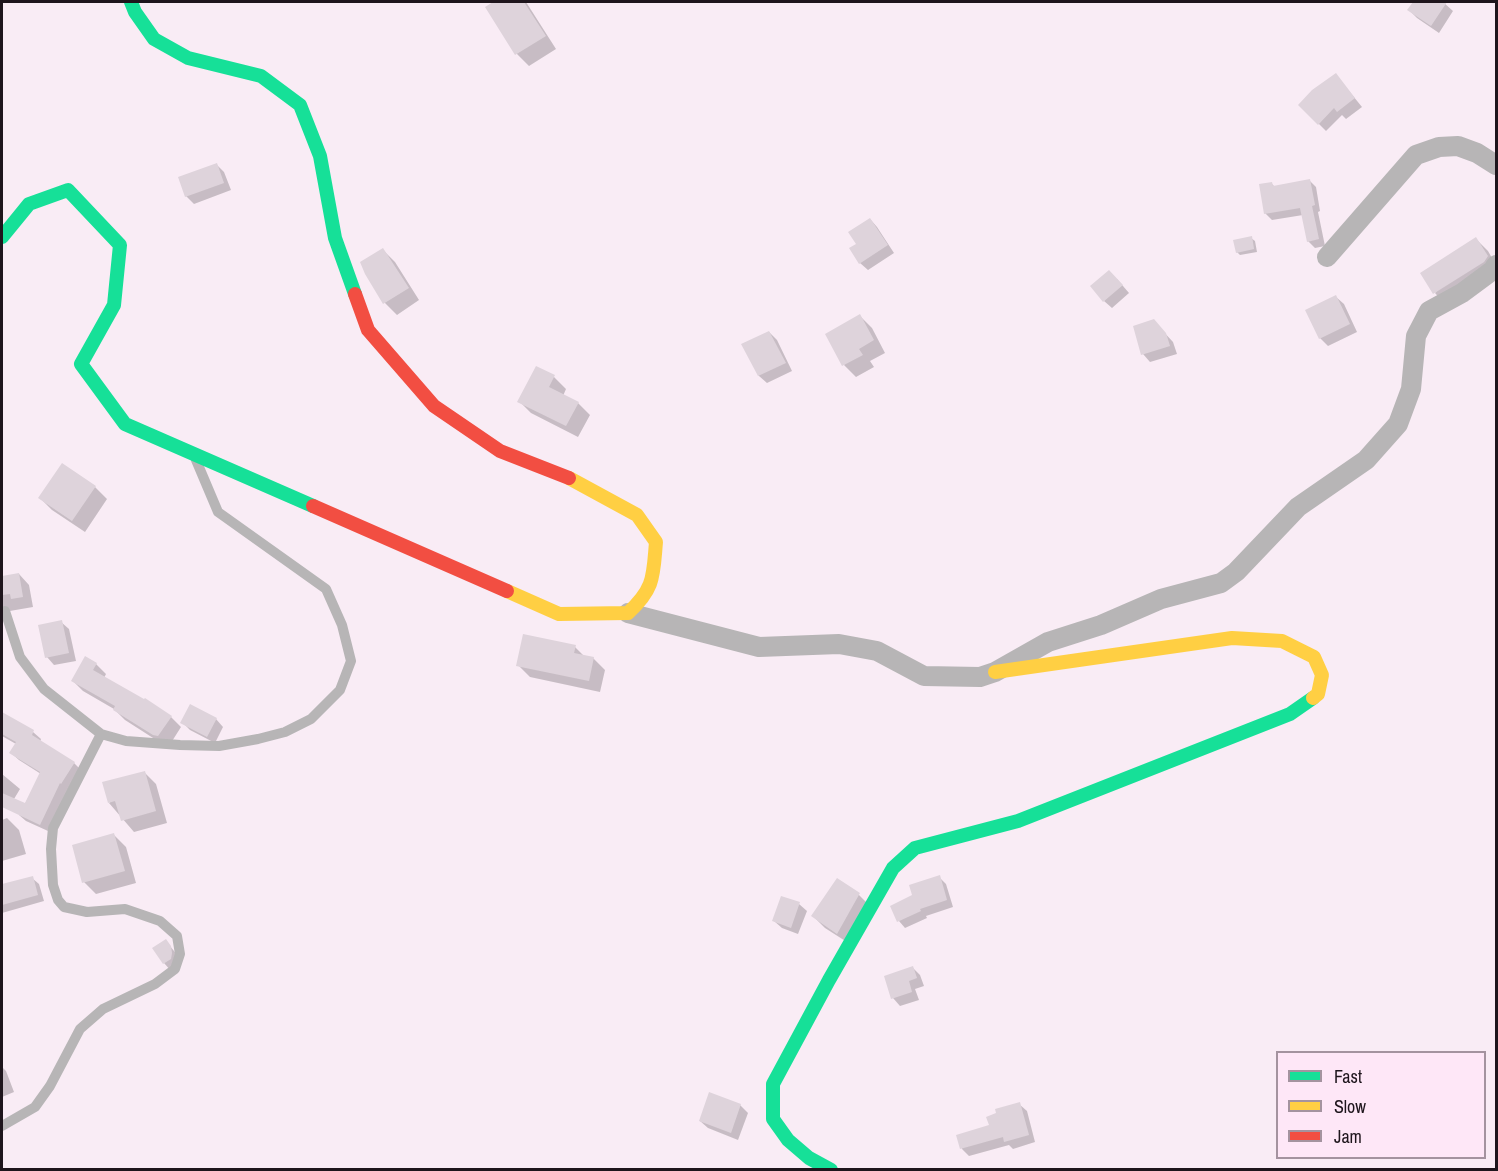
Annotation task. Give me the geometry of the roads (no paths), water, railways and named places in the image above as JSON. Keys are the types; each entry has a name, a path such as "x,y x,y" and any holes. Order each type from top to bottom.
{"street":[{"path":"131,2 153,39 188,58 261,76 300,105 320,156 335,238 368,330 434,406 500,451 579,482 637,515 656,542 653,578 643,599 628,613"},
{"path":"1327,257 1416,155 1439,147 1458,146 1497,165"},
{"path":"2,237 29,204 68,190 120,245 114,305 81,364 125,424 559,614 628,613 759,647 839,644 877,651 924,676 980,677 995,672 1232,638 1282,641 1314,657 1322,675 1318,694 1290,714 1018,820 915,848 893,868 773,1084 773,1119 788,1140 809,1158 831,1170"},
{"path":"995,672 1048,642 1101,625 1161,599 1221,583 1236,572 1298,507 1366,460 1398,424 1411,389 1416,336 1429,311 1462,293 1494,270 1497,265"}],"lane":[{"path":"5,611 20,657 44,689 101,734 126,741 219,746 258,740 311,719 340,690 351,661 342,625 326,589 218,512 194,454"},
{"path":"2,1126 35,1107 50,1086 80,1029 103,1009 155,984 175,969 180,954 177,936 159,921 125,909 87,912 75,910 64,907 58,900 54,885 51,849 53,828 101,734"}]}
